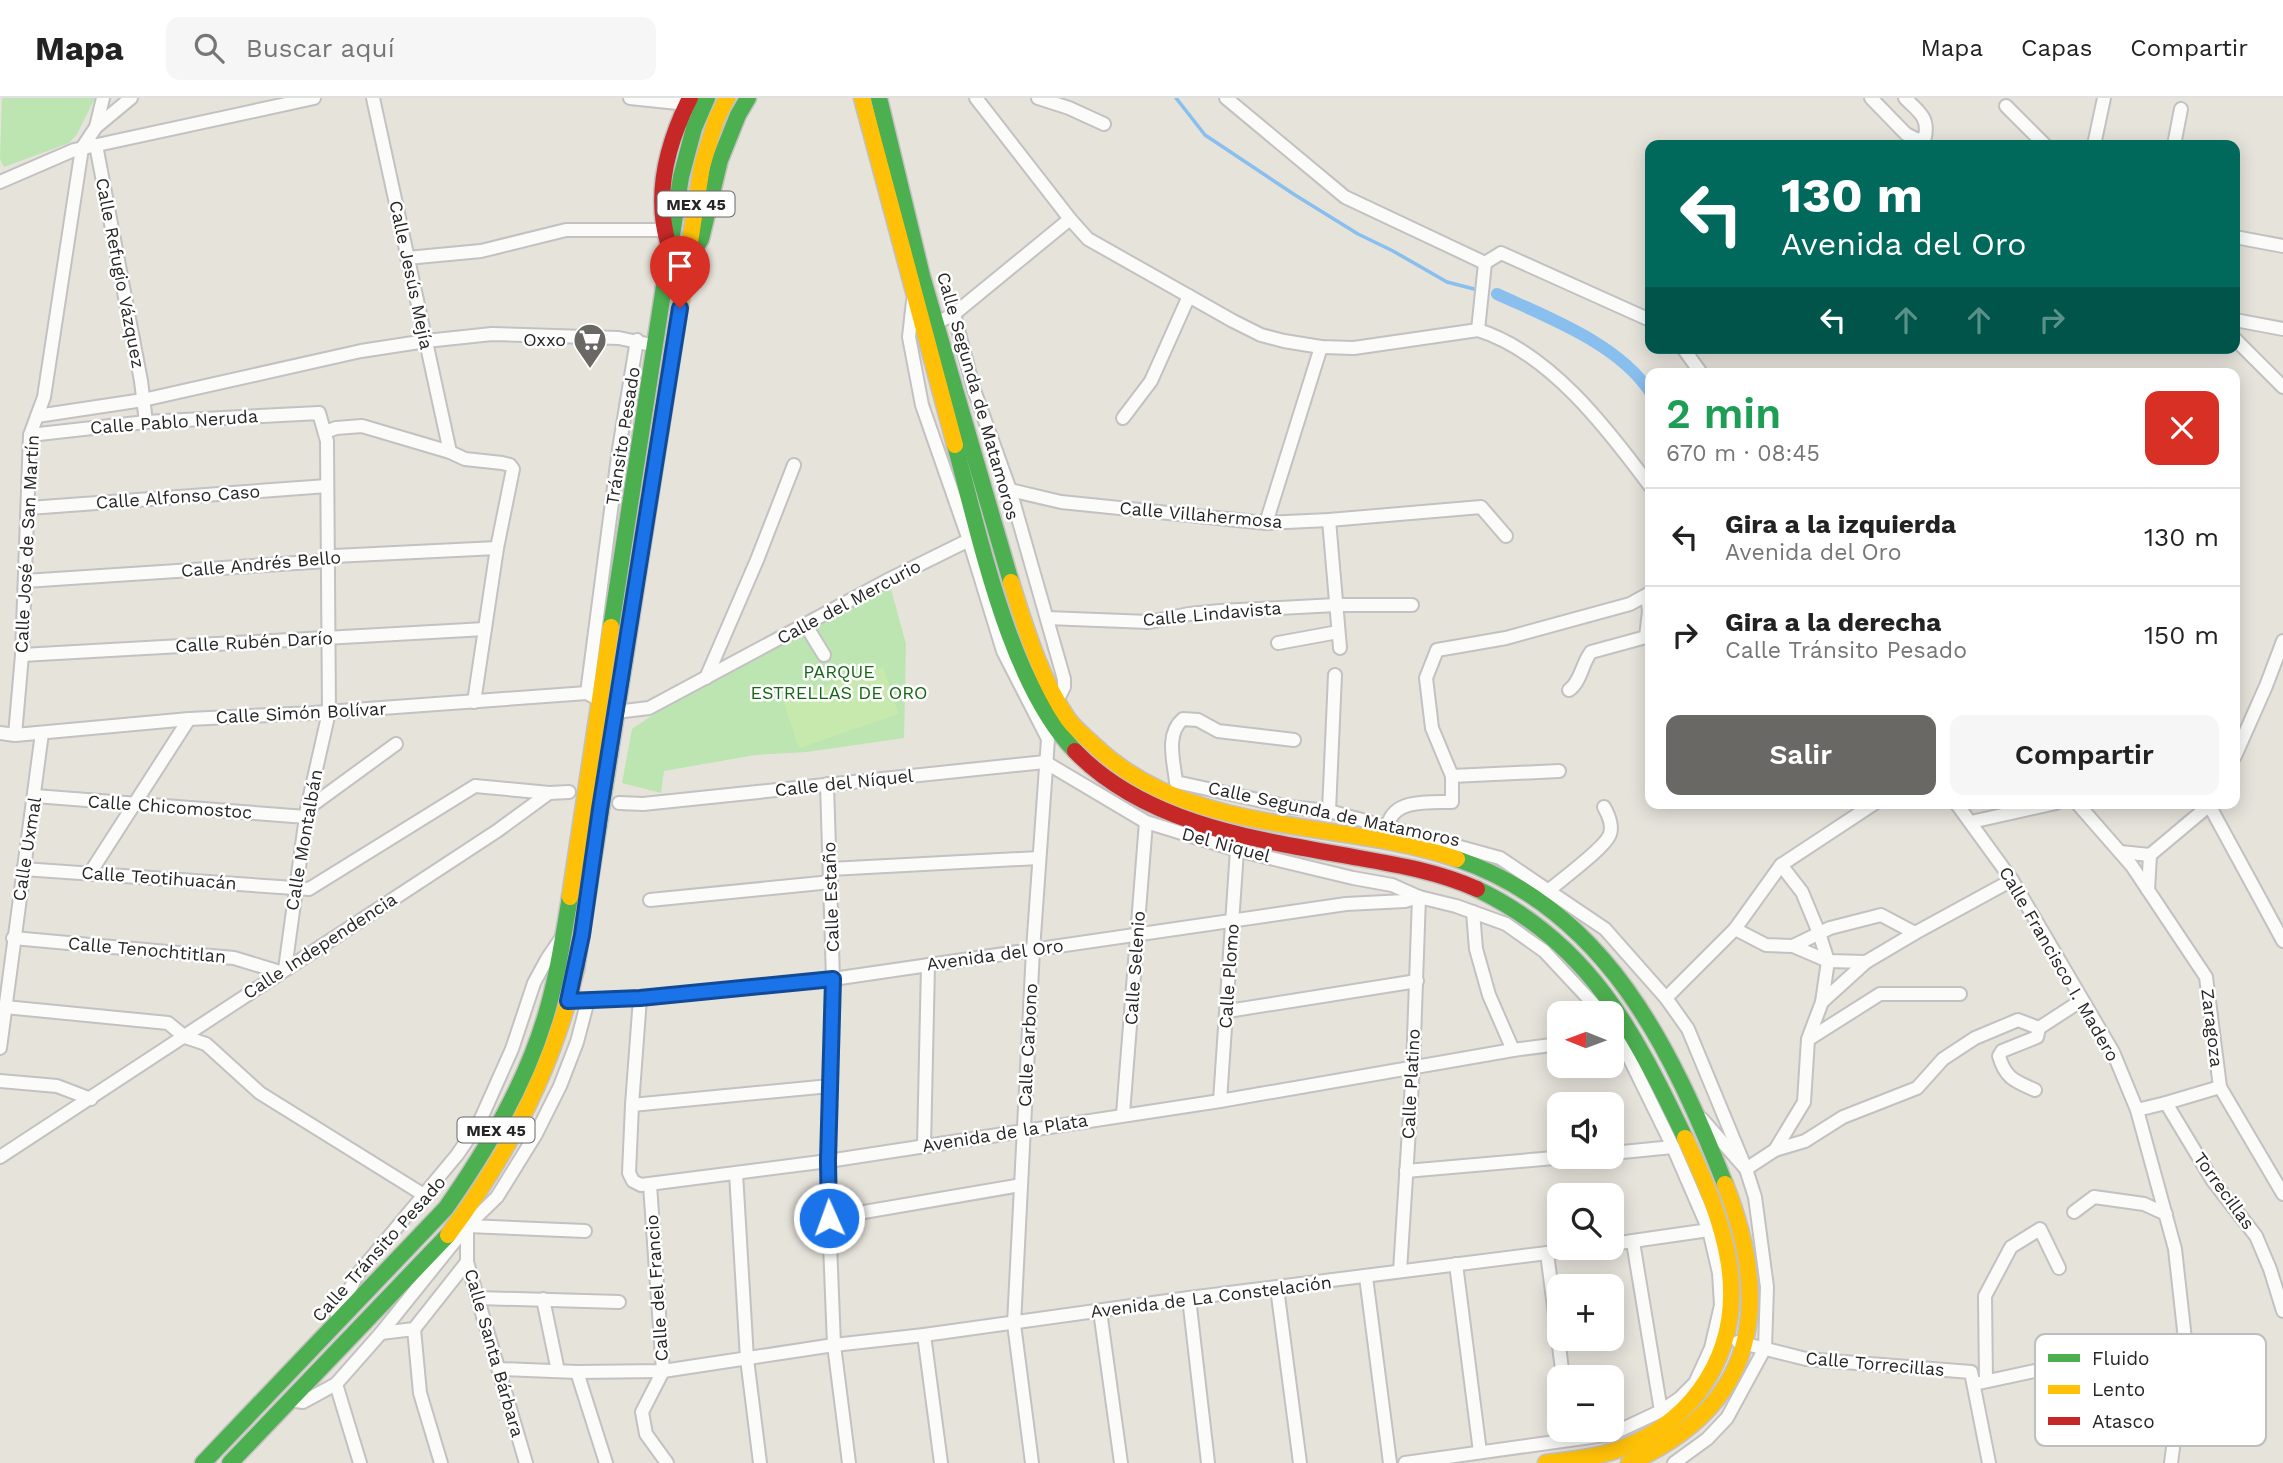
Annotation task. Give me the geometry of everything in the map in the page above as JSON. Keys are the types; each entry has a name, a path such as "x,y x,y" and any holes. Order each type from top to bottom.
{"main road":[{"name":"Tránsito Pesado","path":"594,697 688,146 707,98"},
{"name":"Tránsito Pesado","path":"616,712 686,263 707,146 727,98"},
{"path":"686,263 701,239 720,160 738,115 748,98"},
{"name":"Calle Segunda de Matamoros","path":"862,98 914,294 930,326 1022,618 1043,672 1070,723 1122,769 1171,795 1222,812 1398,844 1444,855 1474,866 1525,892 1583,937 1639,1006 1694,1111 1728,1192 1750,1267 1750,1305 1746,1344 1730,1380 1706,1413 1672,1443 1629,1463"},
{"name":"Calle Segunda de Matamoros","path":"878,98 914,244 930,326 1008,626 1027,677 1063,738 1085,765 1154,808 1246,834 1445,877 1514,910 1550,934 1581,964 1614,1003 1656,1077 1693,1156 1720,1224 1730,1264 1732,1305 1727,1339 1714,1372 1691,1403 1660,1430 1613,1452 1546,1463"},
{"path":"671,251 657,231 666,161 689,101"},
{"name":"Calle Tránsito Pesado","path":"203,1463 446,1208 474,1168 516,1091 541,1029 564,934 594,697"},
{"name":"MEX 45","path":"230,1463 445,1239 475,1200 513,1138 541,1082 568,1001 582,935 616,712"}],"street":[{"path":"96,127 103,98"},
{"path":"73,151 96,127 131,98"},
{"path":"0,182 73,151 314,98"},
{"name":"Calle Jesús Mejía","path":"373,98 450,452"},
{"path":"631,98 689,101"},
{"path":"976,98 1088,239 1261,335 1321,347 1354,348 1478,330 1497,336 1519,349 1577,397 1608,429 1645,479"},
{"path":"1038,98 1104,124"},
{"path":"1226,98 1345,197 1485,263"},
{"path":"1871,98 1906,134 1918,140 1925,137 1927,125 1920,113 1905,98"},
{"path":"2095,140 2104,98"},
{"path":"2006,106 2040,140"},
{"path":"2175,140 2181,109"},
{"name":"Calle Refugio Vázquez","path":"96,145 146,422"},
{"name":"Calle José de San Martín","path":"15,735 22,655 30,435 44,397 73,151"},
{"path":"930,326 954,314 1070,219"},
{"path":"407,258 481,251 566,230 657,231"},
{"path":"2240,238 2283,246"},
{"path":"1485,263 1501,253 1645,318"},
{"path":"1478,330 1485,263"},
{"path":"914,294 909,337 922,405 969,540 1003,651 1048,739"},
{"path":"1123,418 1151,381 1189,296"},
{"path":"954,314 974,390 1010,490 1064,679 1064,687 1050,716"},
{"path":"2240,321 2283,329"},
{"path":"37,416 143,400 361,351 426,341 492,334 620,338 656,346"},
{"path":"594,697 619,449 637,340"},
{"path":"2240,344 2283,387"},
{"path":"1266,523 1321,347"},
{"name":"Calle Pablo Neruda","path":"30,435 146,422 319,412"},
{"name":"Calle Montalbán","path":"282,970 306,813 328,712 327,441 319,412"},
{"path":"324,432 362,426 465,459 502,463 513,469 497,548 474,702"},
{"path":"706,678 794,465"},
{"name":"Calle Alfonso Caso","path":"29,508 327,486"},
{"name":"Calle Villahermosa","path":"1010,490 1061,502 1266,523 1481,508 1506,536"},
{"path":"1329,520 1340,648"},
{"name":"Calle del Mercurio","path":"616,712 649,708 969,540"},
{"name":"Calle Andrés Bello","path":"25,581 327,561 334,556 497,548"},
{"path":"1388,826 1390,816 1401,806 1452,802 1452,776 1432,728 1426,678 1437,650 1506,638 1630,604 1645,596"},
{"name":"Calle Lindavista","path":"1047,618 1149,622 1220,611 1336,605 1412,605"},
{"path":"805,624 824,656"},
{"name":"Calle Rubén Darío","path":"22,655 485,629"},
{"path":"1278,643 1338,632"},
{"path":"1569,690 1577,684 1582,666 1591,652 1645,638"},
{"path":"2240,745 2283,641"},
{"path":"1329,811 1335,674"},
{"name":"Calle Simón Bolívar","path":"0,733 15,735 189,719 594,697"},
{"name":"Calle Carbono","path":"1032,1463 1014,1324 1033,950 1050,716"},
{"path":"90,873 189,719"},
{"path":"1294,740 1218,731 1198,720 1183,719 1175,725 1172,740 1176,782 1290,807 1329,811 1500,858 1605,929 1666,998 1688,1029 1755,1196 1767,1287 1765,1348 1727,1418 1707,1439 1674,1463"},
{"name":"Calle Uxmal","path":"0,1048 42,733"},
{"path":"306,813 396,744"},
{"name":"Calle del Níquel","path":"619,803 643,804 1045,762"},
{"name":"Del Niquel","path":"1045,762 1146,822 1237,850 1392,885 1419,897 1506,924 1544,951 1591,1001"},
{"path":"1452,776 1559,771"},
{"name":"Calle Estaño","path":"827,784 833,979 829,1218 834,1345 849,1463"},
{"path":"295,888 309,889 475,786 569,793"},
{"name":"Calle Independencia","path":"0,1157 497,831 549,793"},
{"name":"Calle Chicomostoc","path":"35,796 134,805 306,813"},
{"path":"1222,812 1290,807"},
{"path":"1548,891 1602,845 1610,834 1610,820 1604,807"},
{"path":"1666,998 1735,929 1781,865 1866,809"},
{"name":"Calle Francisco I. Madero","path":"1961,809 2012,880 2113,1052 2137,1110 2175,1249 2184,1334"},
{"path":"1971,822 2029,809"},
{"name":"Zaragoza","path":"2082,809 2120,852 2148,890 2206,977 2220,1087 2283,1194"},
{"path":"2120,852 2150,855 2204,809"},
{"path":"2213,809 2283,941"},
{"name":"Calle Selenio","path":"1123,1114 1146,822"},
{"name":"Calle Plomo","path":"1220,1101 1237,850"},
{"path":"2148,890 2150,855"},
{"path":"650,900 830,875 1039,858"},
{"path":"1775,1150 1804,1102 1808,1039 1822,1002 1828,961 1802,892 1781,865"},
{"name":"Calle Teotihuacán","path":"23,869 295,888"},
{"path":"1822,1002 1866,962 2012,880"},
{"name":"Avenida del Oro","path":"568,1001 640,998 833,979 1346,904 1405,901 1419,897"},
{"name":"Calle Platino","path":"1400,1271 1413,1067 1419,897"},
{"path":"1473,912 1476,949 1489,995 1513,1050"},
{"path":"1793,946 1830,928 1881,915 1915,933"},
{"path":"1735,929 1766,945 1793,946 1828,961 1866,962"},
{"path":"327,1335 357,1275 444,1171 479,1123 512,1049 534,983 564,934"},
{"name":"Calle Tenochtitlan","path":"13,938 234,958 282,970"},
{"path":"924,1146 928,965"},
{"path":"1228,1011 1417,981"},
{"path":"1808,1039 1880,994 1960,994"},
{"path":"640,998 629,1173 632,1181 650,1185"},
{"path":"290,1400 303,1402 336,1384 467,1226 497,1197 536,1134 560,1086 577,1042 588,1000"},
{"path":"2035,1090 2013,1080 2003,1069 1999,1056 2002,1051 2037,1037 2039,1028 2082,1000"},
{"path":"5,1007 168,1023 185,1037 206,1044 260,1093 424,1195"},
{"path":"1746,1169 1775,1150 1805,1141 1843,1117 1917,1088 1943,1059 1975,1038 2018,1020 2039,1028"},
{"name":"Avenida de la Plata","path":"650,1185 828,1161 1220,1101 1547,1046"},
{"path":"1624,1053 1673,1147 1709,1230 1721,1305 1711,1348 1695,1382 1680,1398 1661,1411 1624,1428"},
{"path":"0,1081 57,1086 91,1099"},
{"path":"632,1105 830,1086"},
{"path":"2137,1110 2220,1087"},
{"name":"Torrecillas","path":"2166,1103 2213,1181 2256,1236 2283,1311"},
{"path":"1694,1111 1746,1169"},
{"path":"1624,1152 1673,1147"},
{"path":"1406,1171 1547,1159"},
{"path":"736,1173 747,1359 760,1463"},
{"name":"Calle del Francio","path":"650,1185 663,1371 642,1412 646,1434 667,1463"},
{"path":"829,1218 1021,1185"},
{"path":"2074,1212 2094,1198 2144,1204 2166,1214"},
{"name":"Calle Santa Bárbara","path":"475,1200 467,1226 467,1262 526,1463"},
{"path":"467,1226 585,1231"},
{"path":"1989,1463 1980,1382 1985,1296 2011,1247 2040,1229 2059,1268"},
{"path":"1624,1243 1709,1230"},
{"path":"1633,1242 1661,1411"},
{"name":"Avenida de La Constelación","path":"499,1369 663,1371 834,1345 1014,1324 1189,1298 1547,1253"},
{"path":"1548,1260 1561,1365"},
{"path":"441,1463 420,1393 414,1329 467,1262"},
{"path":"1456,1264 1480,1452"},
{"path":"1366,1277 1390,1463"},
{"path":"1277,1288 1300,1463"},
{"path":"478,1298 618,1302"},
{"path":"1189,1298 1208,1463"},
{"path":"543,1299 558,1371"},
{"path":"1100,1311 1121,1463"},
{"path":"381,1333 414,1329"},
{"path":"924,1335 941,1463"},
{"name":"Calle Torrecillas","path":"1727,1339 1806,1359 1971,1373 1980,1382"},
{"path":"1980,1382 2035,1370"},
{"path":"577,1372 606,1463"},
{"path":"336,1384 360,1463"},
{"path":"1405,1463 1547,1439"},
{"path":"654,1463 656,1447"}],"green space":[{"path":"2,98 95,98 77,134 69,143 4,167 0,159"},
{"name":"PARQUE ESTRELLAS DE ORO","path":"889,582 906,644 904,738 807,752 755,755 664,771 661,793 622,783 632,729 672,702"},
{"path":"883,667 899,714 799,748 783,700"}],"waterway":[{"path":"1176,98 1205,135 1295,195 1358,234 1447,282 1474,289"},
{"path":"1497,294 1559,322 1601,346 1637,375 1645,385"}],"traffic: fast":[{"path":"611,627 681,177 694,128 707,98"},
{"path":"688,260 701,239 720,160 738,115 748,98"},
{"path":"879,98 922,276 1011,582"},
{"path":"576,969 659,440"},
{"path":"955,445 987,564 1015,648 1032,687 1052,722 1075,751"},
{"path":"1457,859 1509,882 1554,912 1593,948 1627,990 1656,1035 1681,1083 1725,1184"},
{"path":"1477,889 1516,911 1550,936 1579,963 1626,1026 1685,1138"},
{"path":"203,1463 446,1208 461,1186 503,1117 536,1044 553,988 570,897"},
{"path":"230,1463 448,1235"}],"traffic: slow":[{"path":"659,440 702,166 716,120 727,98"},
{"path":"862,98 955,445"},
{"path":"1011,582 1028,635 1058,704 1077,730 1134,776 1176,797 1221,811 1268,822 1411,846 1457,859"},
{"path":"570,897 611,627"},
{"path":"448,1235 490,1173 526,1109 555,1041 576,969"},
{"path":"1546,1463 1606,1453 1651,1435 1673,1419 1692,1400 1718,1359 1728,1328 1731,1296 1729,1264 1712,1200 1685,1138"},
{"path":"1629,1463 1672,1440 1705,1413 1728,1382 1743,1348 1749,1311 1748,1271 1740,1229 1725,1184"}],"traffic: jam":[{"path":"669,246 662,208 665,170 675,134 690,98"},
{"path":"1075,751 1104,776 1136,797 1207,826 1283,844 1389,863 1448,878 1477,889"}],"place":[{"name":"Oxxo","path":"590,370"}],"route":[{"path":"680,308 582,935 568,1001 640,998 833,979 829,1218"}]}
